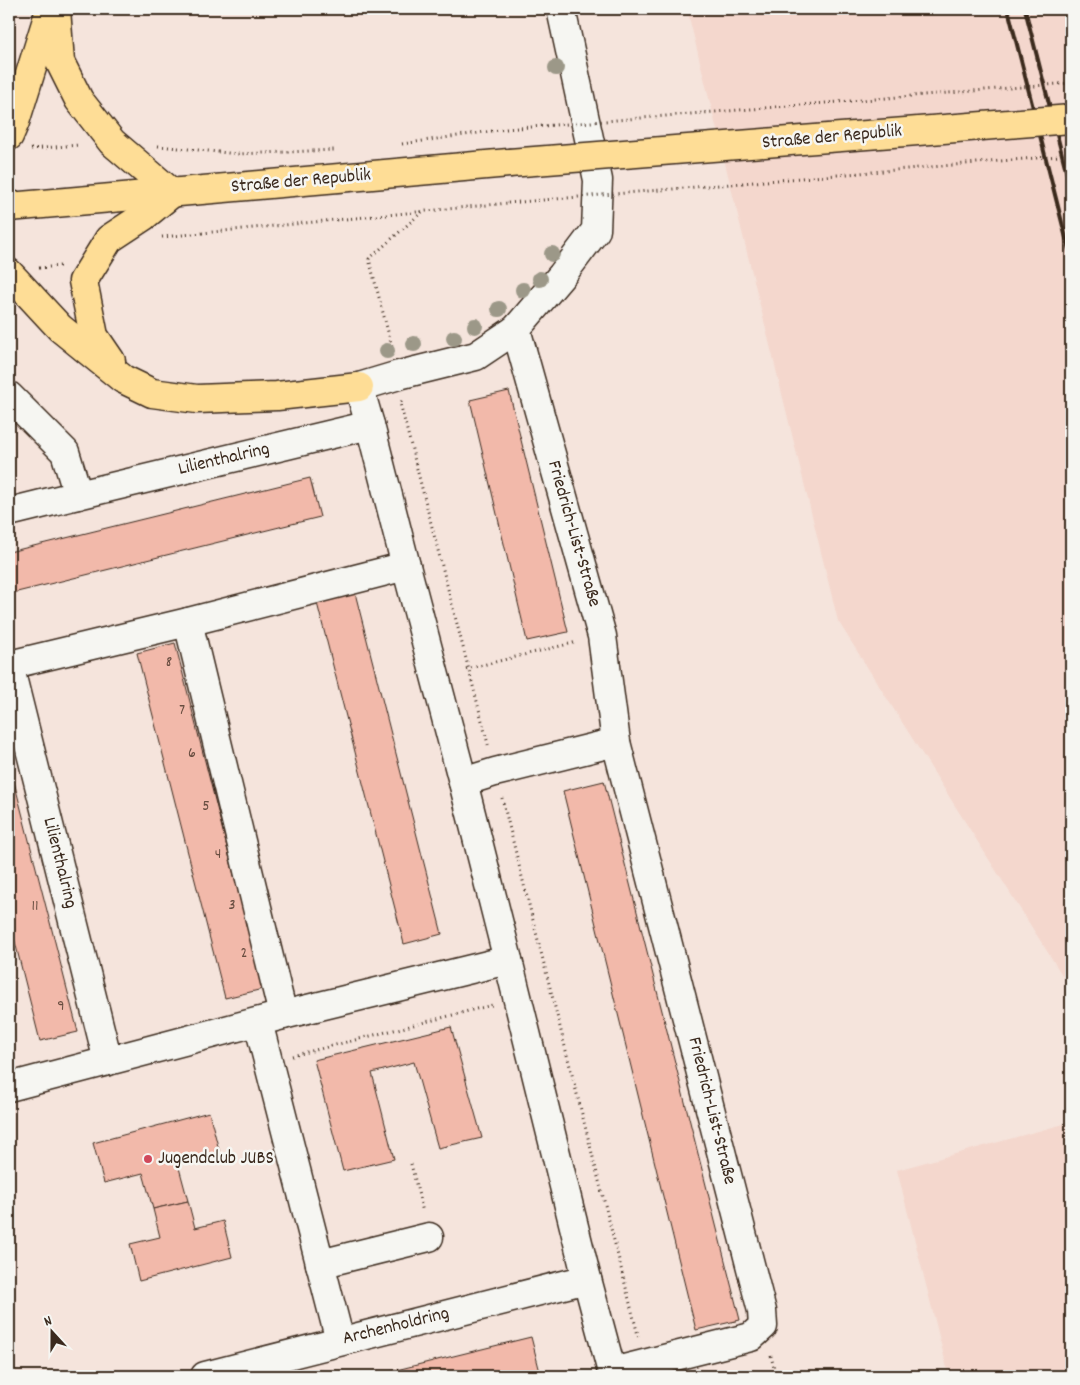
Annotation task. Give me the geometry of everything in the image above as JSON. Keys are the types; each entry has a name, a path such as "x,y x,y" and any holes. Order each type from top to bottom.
{"main road":[{"path":"18,143 15,122 51,9"},
{"path":"56,9 60,62 79,100 112,142 172,193 144,216 109,238 83,281 94,336 123,379"},
{"name":"Straße der Republik","path":"9,207 509,163 1071,119"},
{"path":"9,272 60,328 123,379 152,393 196,399 277,396 359,387"}],"street":[{"path":"359,387 402,385 476,356 516,329 562,275 596,230 598,180 561,9"},
{"name":"Friedrich-List-Straße","path":"359,387 463,782 587,1279 613,1374 752,1337 763,1326 762,1310 616,742 602,636 516,329"},
{"path":"9,396 65,452 78,495"},
{"name":"Lilienthalring","path":"9,512 370,425"},
{"name":"Lilienthalring","path":"108,1061 9,665 188,622 406,566"},
{"path":"188,622 271,1019 268,1062 340,1341"},
{"path":"463,782 495,772 616,742"},
{"path":"9,1087 508,960"},
{"path":"320,1264 428,1237"},
{"name":"Archenholdring","path":"205,1376 587,1279"}],"path":[{"path":"399,144 506,129 1071,82"},
{"path":"18,143 112,142"},
{"path":"157,146 238,154 341,149"},
{"path":"157,239 165,236 508,203 1071,155"},
{"path":"423,212 369,259 402,385 400,403 646,1364"},
{"path":"37,268 94,264"},
{"path":"435,676 602,636"},
{"path":"268,1062 517,999"},
{"path":"411,1164 428,1237"}],"shaded area":[{"path":"687,9 1071,9 1071,989 838,621"},
{"path":"1071,1122 1071,1376 949,1376 897,1170"}],"building":[{"path":"509,391 568,632 527,641 470,400"},
{"path":"310,478 320,517 9,594 9,552"},
{"path":"354,589 442,934 404,944 316,599"},
{"path":"175,643 263,989 225,998 137,653"},
{"path":"9,762 78,1032 40,1041 9,918"},
{"path":"604,781 740,1320 696,1330 563,791"},
{"path":"451,1027 482,1138 438,1148 414,1062 372,1073 394,1159 343,1171 314,1060"},
{"name":"Jugendclub JUBS","path":"209,1112 220,1154 178,1164 188,1201 153,1209 143,1173 104,1183 93,1143"},
{"path":"188,1201 195,1228 223,1221 232,1257 139,1281 130,1244 160,1237 153,1209"},
{"path":"531,1337 541,1376 372,1376"}],"railway":[{"path":"1008,9 1071,258"},
{"path":"1025,9 1071,190"}],"place":[{"name":"Jugendclub JUBS","path":"148,1159"}]}
